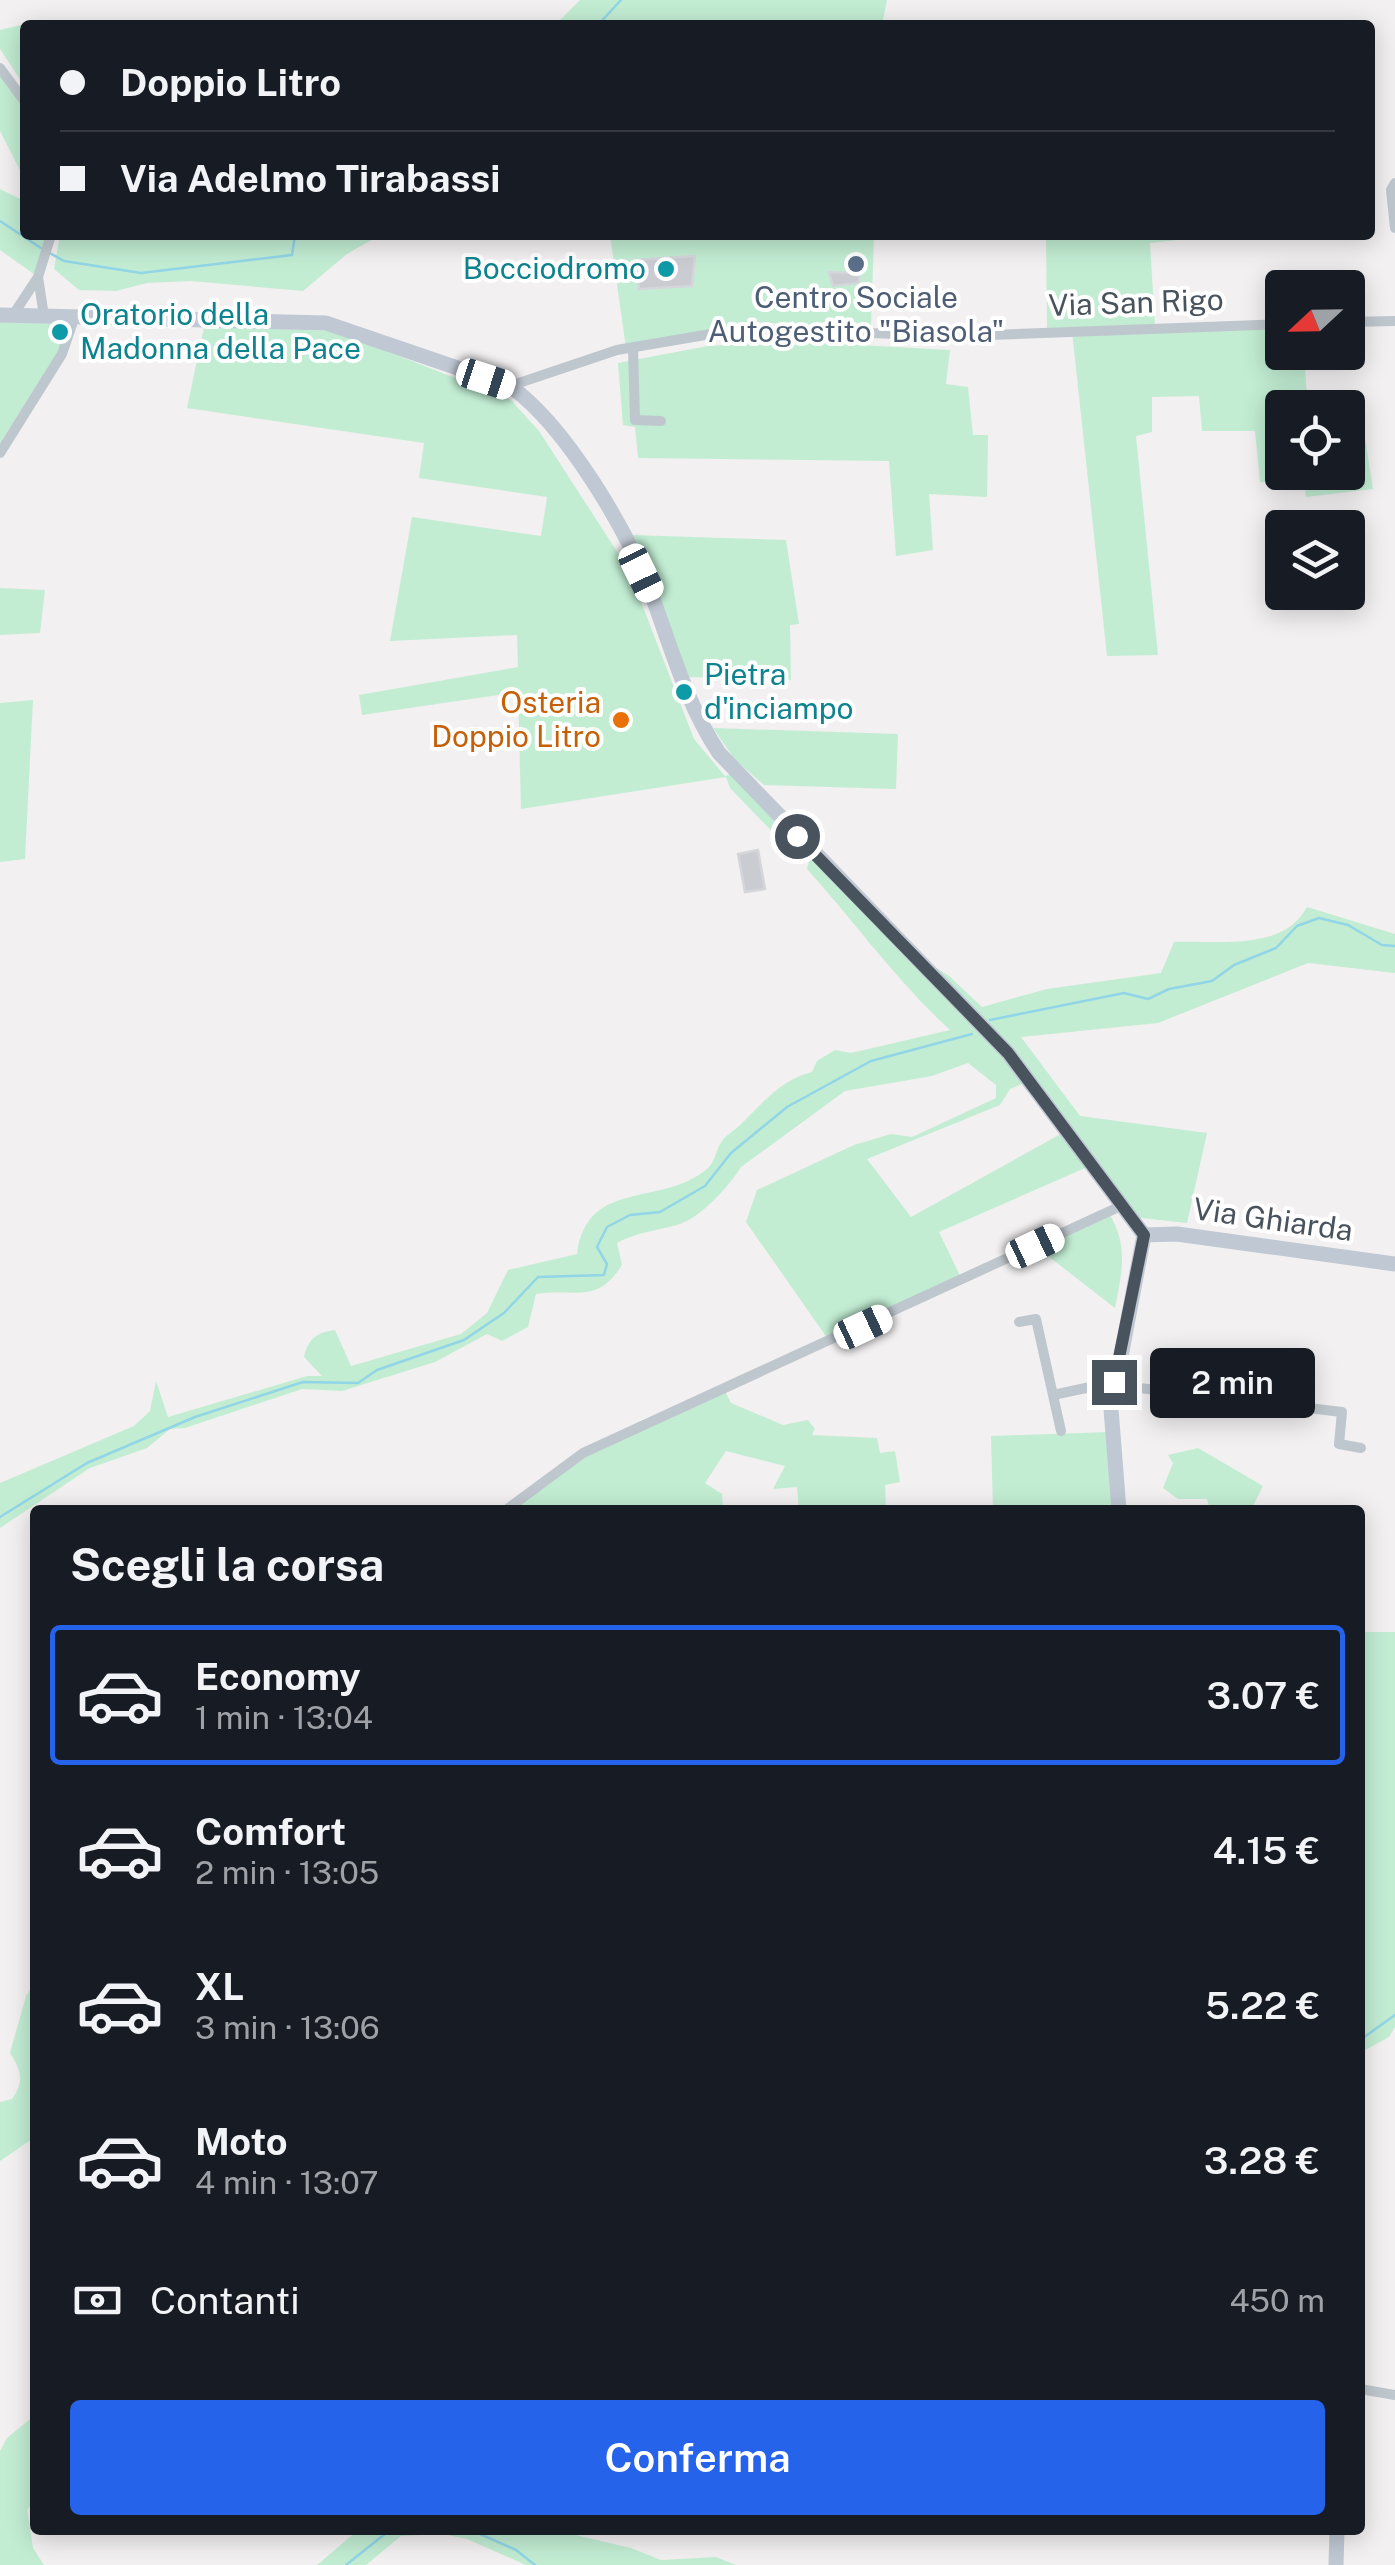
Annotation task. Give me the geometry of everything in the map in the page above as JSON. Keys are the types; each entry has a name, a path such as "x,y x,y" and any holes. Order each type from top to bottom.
{"street":[{"path":"0,68 20,95"},
{"path":"1395,183 1391,190 1395,228"},
{"path":"6,315 38,277 49,240"},
{"path":"38,277 44,316"},
{"path":"6,315 326,323 510,386 538,409 618,528 650,592 697,715 719,753 1008,1053 1144,1235 1114,1384 1110,1432 1117,1505"},
{"path":"0,453 62,354 75,316"},
{"path":"1365,322 1395,321"},
{"name":"Via San Rigo","path":"510,386 633,347 740,329 966,336 1265,325"},
{"path":"633,347 635,420 661,422"},
{"path":"513,1505 583,1454 1123,1205"},
{"name":"Via Ghiarda","path":"1144,1235 1177,1234 1395,1264"},
{"path":"1019,1322 1036,1318 1061,1431"},
{"path":"1053,1395 1114,1384 1342,1412 1339,1444 1361,1448"},
{"path":"1365,2390 1395,2395"},
{"path":"1336,2565 1337,2535"}],"green space":[{"path":"580,0 887,0 883,20 560,20"},
{"path":"20,25 20,79 0,49 0,30"},
{"path":"0,68 20,95 20,170 0,131"},
{"path":"0,189 20,199 20,240 49,240 38,277 0,250"},
{"path":"59,240 371,240 347,254 303,291 191,281 147,283 116,291 79,290 54,269"},
{"path":"611,240 874,240 871,327 744,322 744,329 626,348"},
{"path":"1046,240 1177,240 1150,243 1155,327 1265,324 1265,370 1305,370 1307,390 1265,390 1265,482 1260,482 1255,431 1202,431 1199,396 1152,397 1152,432 1136,436 1158,655 1107,656 1072,331 1047,331"},
{"path":"0,322 68,324 61,348 0,443"},
{"path":"204,327 335,331 511,400 539,431 633,581 694,739 725,776 737,772 907,949 949,976 982,1007 1047,989 1161,973 1174,942 1230,942 1266,937 1296,921 1307,907 1395,934 1395,973 1308,963 1158,1023 1021,1037 1080,1116 1207,1133 1187,1223 1132,1217 1092,1165 939,1232 962,1280 830,1342 746,1222 757,1190 854,1145 891,1134 912,1137 996,1098 996,1085 968,1063 932,1076 845,1091 741,1167 722,1192 686,1222 617,1243 622,1265 604,1286 584,1292 536,1294 528,1327 502,1341 487,1334 435,1362 342,1391 302,1389 185,1428 170,1429 147,1448 90,1468 0,1528 0,1483 134,1426 150,1411 156,1381 168,1417 307,1376 322,1376 304,1357 311,1341 323,1333 335,1330 351,1366 461,1334 487,1313 508,1270 577,1254 584,1230 595,1214 611,1203 690,1180 708,1168 726,1137 781,1087 812,1072 817,1061 835,1050 851,1053 950,1030 895,973 807,869 811,853 795,863 790,850 730,788 726,777 521,809 518,692 362,715 359,695 518,667 517,635 390,641 412,517 541,536 547,497 419,478 424,443 187,408","holes":["1029,1081 1066,1131 911,1217 867,1159 1000,1105 1010,1089"]},
{"path":"788,341 950,350 946,384 968,387 973,435 988,435 987,497 929,494 933,550 896,556 889,461 638,458 635,427 623,425 618,363 708,346"},
{"path":"1365,437 1373,489 1365,490"},
{"path":"1305,490 1365,490 1306,497"},
{"path":"631,535 786,540 799,624 790,625 791,680 689,677"},
{"path":"0,588 45,590 40,633 0,635"},
{"path":"33,700 25,859 0,862 0,703"},
{"path":"713,728 898,734 896,789 764,785 735,760"},
{"path":"1108,1212 1121,1247 1115,1308 1035,1246"},
{"path":"725,1391 731,1403 783,1425 808,1420 815,1429 812,1435 877,1438 880,1453 895,1451 900,1482 885,1485 886,1505 799,1505 797,1487 773,1489 785,1466 726,1451 705,1483 722,1494 723,1505 513,1505 583,1453"},
{"path":"1110,1432 1118,1505 993,1505 991,1436"},
{"path":"1198,1448 1263,1486 1254,1505 1209,1505 1207,1499 1178,1499 1163,1488 1173,1463 1168,1455"},
{"path":"1365,1632 1395,1632 1395,2027 1389,2037 1365,2050"},
{"path":"30,1990 30,2140 0,2161 0,2102 12,2099 19,2087 19,2070 10,2053"},
{"path":"30,2419 27,2510 33,2548 44,2565 0,2565 0,2451 7,2438"},
{"path":"352,2535 422,2535 401,2536 366,2565 317,2565"},
{"path":"448,2535 575,2535 631,2548 661,2560 716,2557 736,2565 526,2565 467,2539"}],"building":[{"name":"Bocciodromo","path":"695,256 692,286 639,289 637,260"},
{"name":"Centro Sociale Autogestito \"Biasola\"","path":"852,256 861,256 859,283 833,286 829,272 851,273"},
{"path":"758,850 765,889 745,892 738,854"}],"waterway":[{"path":"603,20 621,0"},
{"path":"0,221 20,234"},
{"path":"29,240 41,248"},
{"path":"48,252 64,261 141,273 292,255 294,240"},
{"path":"990,1020 1124,993 1148,999 1169,989 1212,981 1234,965 1276,948 1297,926 1319,918 1348,925 1382,945 1395,946"},
{"path":"0,1517 87,1463 195,1417 303,1382 358,1383 377,1370 464,1340 504,1313 538,1277 604,1275 607,1264 597,1247 607,1227 630,1215 660,1212 705,1186 731,1153 787,1107 871,1061 972,1034"},
{"path":"1365,2036 1395,2015"},
{"path":"346,2565 384,2535"},
{"path":"482,2535 516,2550 535,2565"}],"place":[{"name":"Centro Sociale Autogestito \"Biasola\"","path":"856,264"},
{"name":"Bocciodromo","path":"666,269"},
{"name":"Oratorio della Madonna della Pace","path":"60,332"},
{"name":"Pietra d'inciampo","path":"684,692"},
{"name":"Osteria Doppio Litro","path":"621,720"}],"route":[{"path":"797,836 1008,1053 1144,1235 1114,1382"}]}
